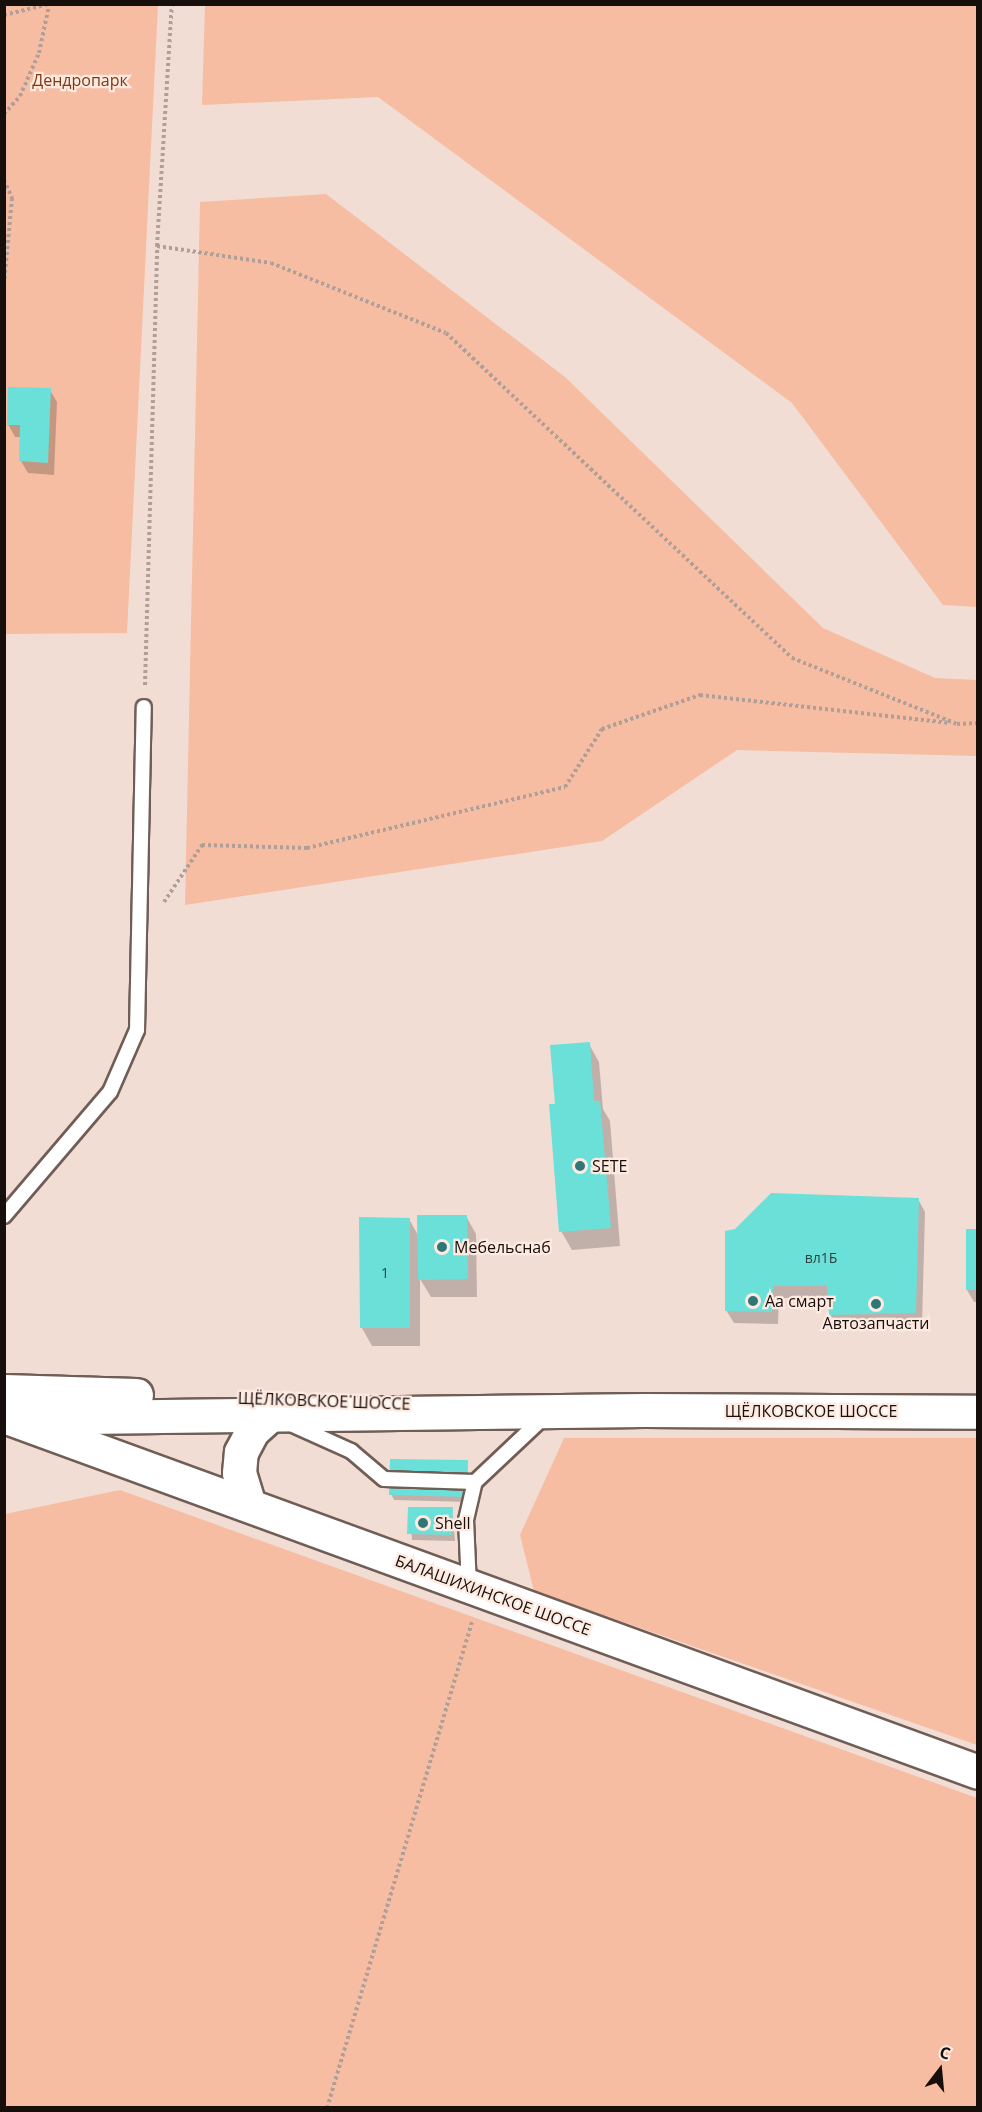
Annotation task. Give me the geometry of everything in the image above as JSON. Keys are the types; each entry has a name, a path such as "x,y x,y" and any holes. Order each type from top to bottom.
{"main road":[{"name":"ЩЁЛКОВСКОЕ ШОССЕ","path":"6,1411 270,1415 644,1410"},
{"name":"ЩЁЛКОВСКОЕ ШОССЕ","path":"6,1411 978,1412"},
{"name":"БАЛАШИХИНСКОЕ ШОССЕ","path":"6,1411 249,1505 471,1601 978,1772"},
{"path":"249,1505 239,1473 241,1452 252,1431 270,1415"}],"lane":[{"path":"4,1216 110,1092 126,1060 137,1030 144,707"},
{"path":"471,1601 466,1520 475,1482 550,1411"},
{"path":"270,1415 351,1450 384,1479 475,1482"}],"path":[{"path":"144,707 157,246 172,4"},
{"path":"4,15 49,5 39,53 20,96 4,114"},
{"path":"4,180 12,198 4,285"},
{"path":"157,246 271,263 446,333 792,658 957,724"},
{"path":"140,937 202,845 307,848 565,786 602,729 700,695 957,724 978,723"},
{"path":"327,2108 471,1601"}],"green space":[{"name":"Дендропарк","path":"4,5 158,5 127,633 5,634"},
{"path":"205,5 977,5 977,607 943,605 792,403 378,97 202,105"},
{"path":"326,194 565,377 823,628 935,678 977,680 977,756 737,750 602,841 185,905 200,202"},
{"path":"564,1438 977,1438 977,1745 534,1591 520,1535"},
{"path":"120,1490 977,1798 977,2107 5,2107 5,1514"}],"building":[{"path":"8,387 51,388 48,463 19,461 20,425 7,425"},
{"name":"SETE","path":"590,1042 594,1101 600,1101 611,1228 559,1232 549,1104 555,1104 550,1045"},
{"path":"771,1193 919,1198 916,1313 829,1315 827,1286 773,1286 772,1312 725,1311 725,1231 735,1229"},
{"name":"Мебельснаб","path":"417,1215 467,1215 468,1279 418,1280"},
{"path":"359,1217 410,1218 410,1328 360,1328"},
{"path":"966,1229 978,1229 978,1290 966,1290"},
{"path":"390,1459 468,1460 467,1497 389,1495"},
{"path":"408,1507 453,1507 452,1535 407,1534"}],"place":[{"name":"SETE","path":"580,1166"},
{"name":"Мебельснаб","path":"442,1247"},
{"name":"Аа смарт","path":"753,1301"},
{"name":"Автозапчасти","path":"876,1304"},
{"name":"Shell","path":"423,1523"}]}
